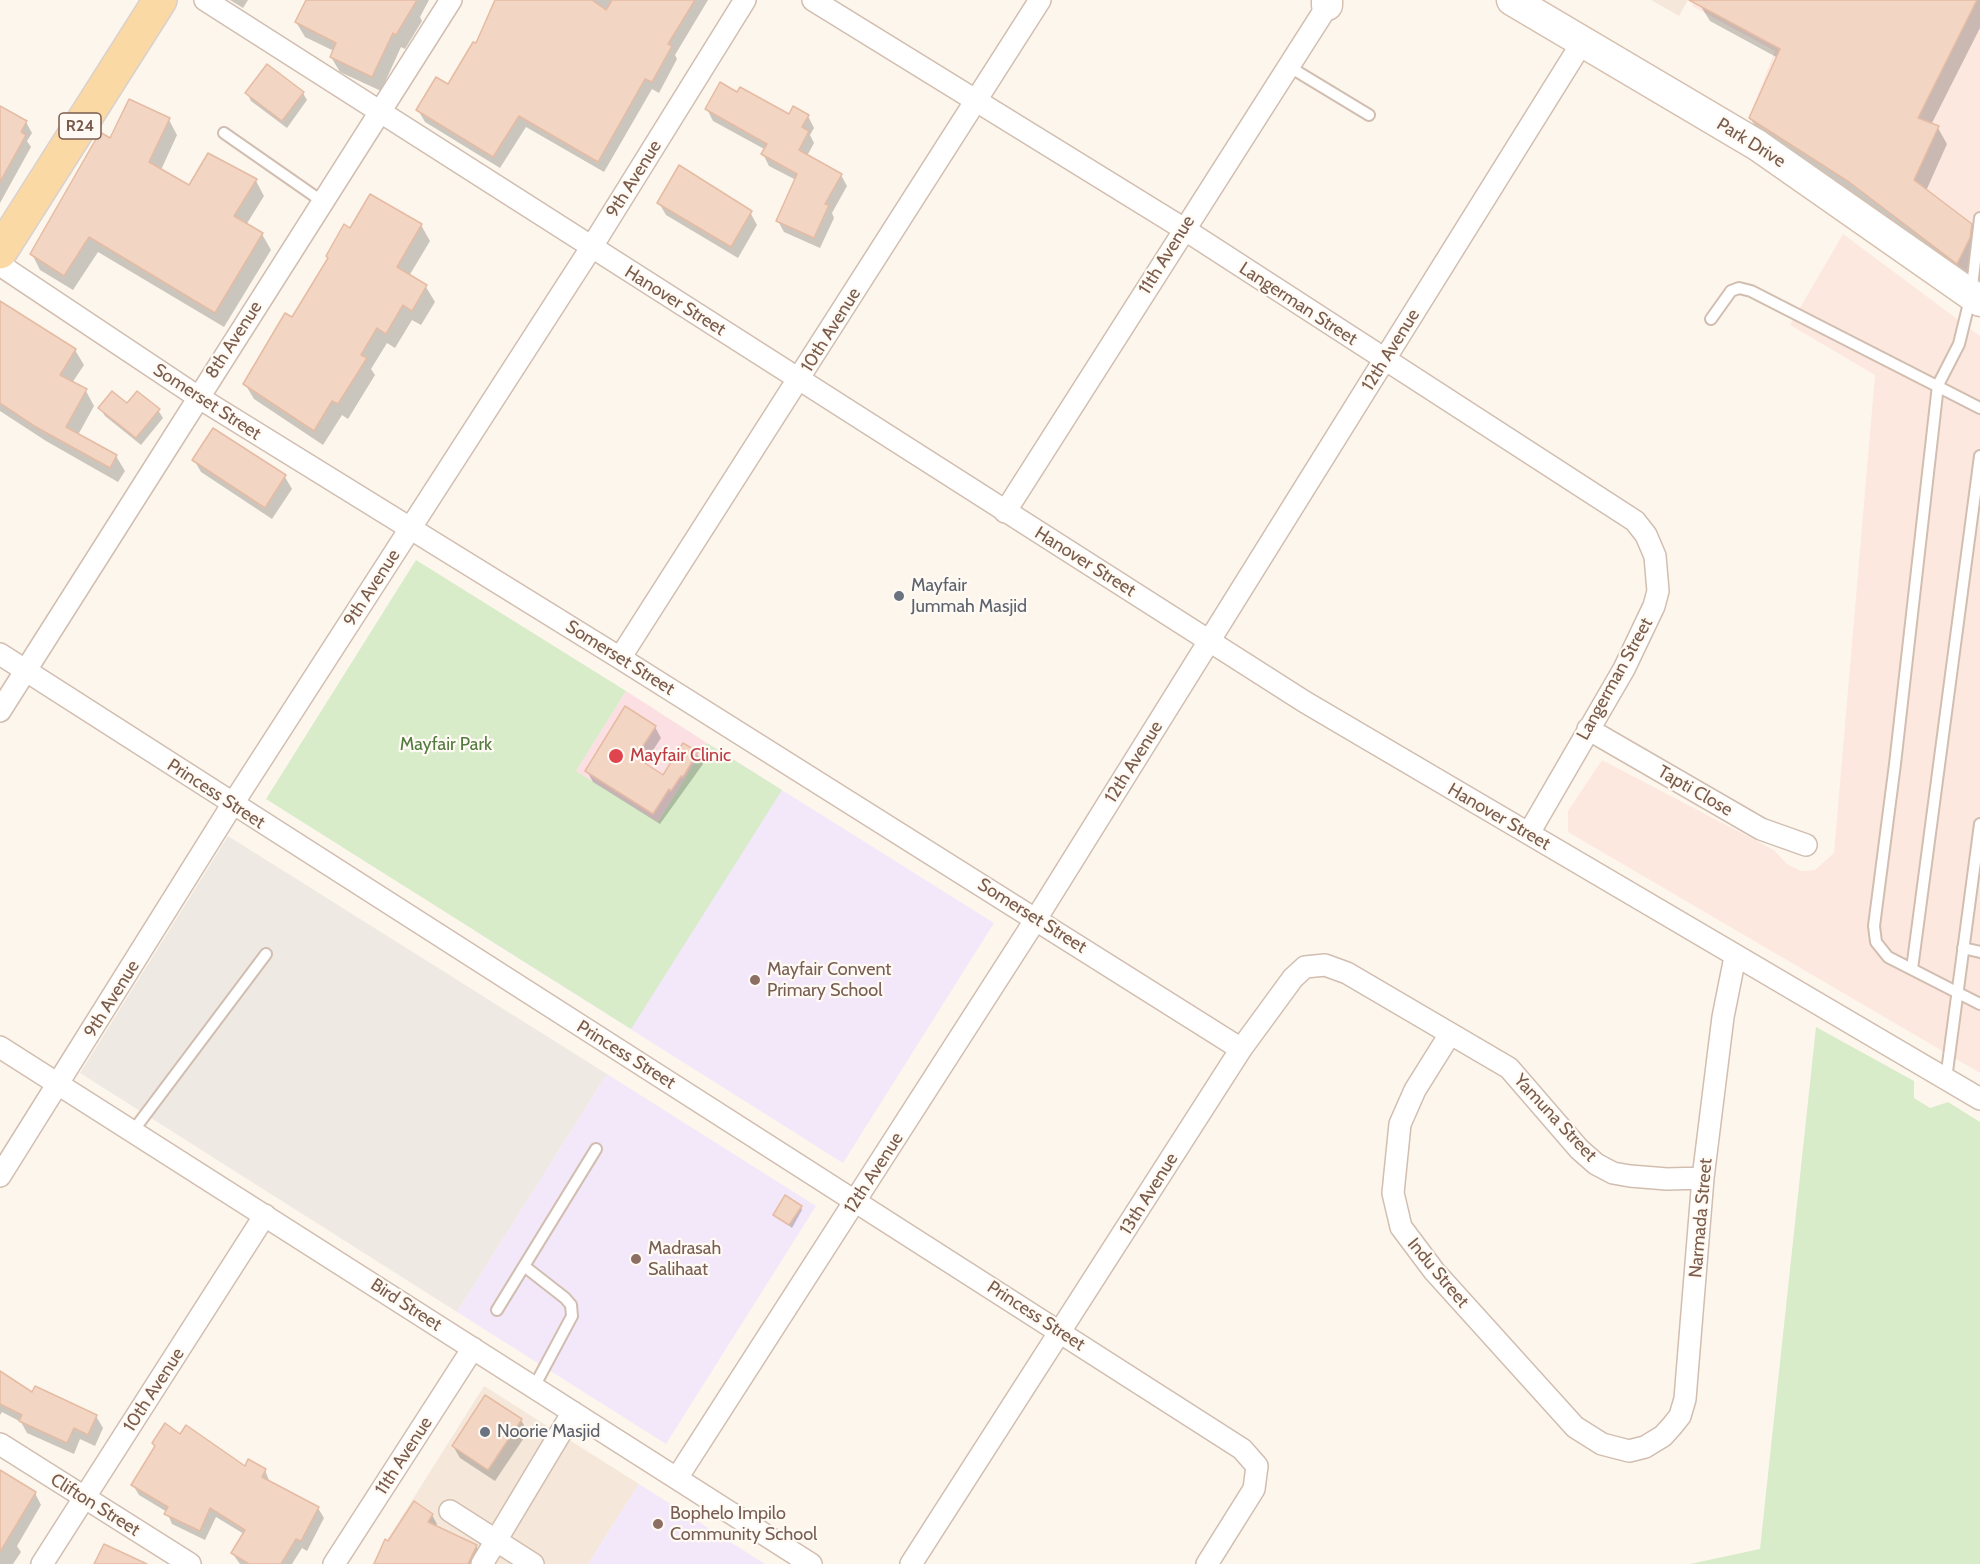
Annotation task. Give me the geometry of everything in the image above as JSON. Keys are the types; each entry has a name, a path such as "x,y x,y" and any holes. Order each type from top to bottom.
{"main road":[{"name":"R24","path":"0,252 160,0"}],"street":[{"name":"Hanover Street","path":"205,0 1005,512 1389,753 1980,1099"},
{"name":"8th Avenue","path":"0,711 451,0"},
{"name":"9th Avenue","path":"0,1176 232,805 591,248 745,0"},
{"name":"Langerman Street","path":"813,0 1184,229 1384,360 1608,501 1635,521 1646,535 1655,556 1658,577 1654,606 1624,669 1529,833"},
{"name":"10th Avenue","path":"620,658 800,379 974,100 1040,0"},
{"name":"Park Drive","path":"1512,0 1756,145 1976,298"},
{"name":"11th Avenue","path":"1005,512 1328,2"},
{"name":"12th Avenue","path":"677,1478 1036,919 1583,41"},
{"name":"Somerset Street","path":"0,265 198,397 620,658 1241,1049"},
{"name":"Princess Street","path":"0,654 232,805 1062,1332 1242,1449 1257,1466 1254,1489 1207,1564"},
{"name":"Tapti Close","path":"1588,729 1761,829 1806,845"},
{"name":"Narmada Street","path":"1629,1451 1644,1447 1663,1436 1680,1416 1685,1399 1704,1178 1723,1017 1735,957"},
{"name":"13th Avenue","path":"911,1564 1062,1332 1241,1049 1293,978 1305,967 1314,964 1335,967 1450,1034"},
{"name":"Yamuna Street","path":"1450,1034 1509,1068 1579,1149 1596,1164 1613,1173 1630,1176 1667,1179 1704,1178"},
{"name":"Indu Street","path":"1450,1034 1415,1090 1400,1124 1393,1193 1401,1227 1434,1271 1575,1427 1602,1444 1629,1451"},
{"name":"Bird Street","path":"0,1047 811,1564"},
{"name":"10th Avenue","path":"42,1564 265,1215"},
{"name":"11th Avenue","path":"334,1564 473,1348"},
{"path":"482,1564 573,1412"},
{"name":"Clifton Street","path":"0,1444 190,1564"},
{"path":"450,1511 533,1564"}],"lane":[{"path":"1288,66 1369,115"},
{"path":"224,133 323,202"},
{"path":"1980,218 1976,298 1959,344 1938,385 1874,926 1876,942 1888,957 1980,1004"},
{"path":"1711,319 1731,291 1739,288 1751,291 1980,408"},
{"path":"1912,969 1980,456"},
{"path":"1946,1079 1963,948 1975,904 1980,824"},
{"path":"1963,948 1980,951"},
{"path":"133,1131 266,954"},
{"path":"497,1310 596,1149"},
{"path":"524,1266 565,1298 571,1305 573,1316 534,1387"}],"shaded area":[{"path":"1651,0 1688,0 1679,16"},
{"path":"1695,0 1980,0 1980,279 1956,265 1849,182 1749,118 1775,51 1692,6"},
{"path":"1843,234 1980,336 1980,1073 1568,832 1568,811 1602,760 1774,850 1787,864 1801,871 1815,870 1834,853 1875,375 1790,325"},
{"path":"626,691 707,743 658,822 576,771"},
{"name":"Mayfair Convent Primary School","path":"707,743 994,923 843,1163 475,931 576,771 658,822"},
{"path":"228,836 607,1074 457,1312 80,1073"},
{"name":"Madrasah Salihaat","path":"607,1074 816,1206 666,1444 457,1312"},
{"path":"484,1386 639,1484 588,1564 372,1564"},
{"name":"Bophelo Impilo Community School","path":"639,1484 765,1564 588,1564"}],"green space":[{"name":"Mayfair Park","path":"416,560 626,691 576,771 658,822 707,743 782,790 631,1029 266,799"},
{"path":"1816,1027 1914,1081 1914,1098 1930,1108 1948,1102 1980,1122 1980,1564 1690,1564 1760,1549"}],"building":[{"path":"306,0 417,0 396,35 393,33 372,77 330,57 336,43 295,22"},
{"path":"495,0 592,0 606,10 612,0 695,0 668,44 672,46 652,82 645,79 598,162 519,116 493,157 416,110 436,77 448,84 473,42 476,43"},
{"path":"1689,0 1977,0 1918,118 1939,126 1914,180 1972,224 1970,238 1957,264 1849,182 1749,118 1780,49"},
{"path":"267,64 304,92 282,121 245,93"},
{"path":"720,82 737,92 740,87 789,114 793,106 809,115 802,127 809,131 799,150 842,174 825,204 829,205 814,238 776,221 797,174 761,154 767,144 705,109"},
{"path":"129,99 170,118 149,162 189,185 208,153 257,179 234,216 263,233 215,313 89,237 64,276 30,254 100,132 110,138"},
{"path":"0,106 27,121 21,132 26,135 0,182"},
{"path":"679,165 752,211 731,247 657,203"},
{"path":"370,194 422,224 397,267 427,285 412,311 403,305 386,334 377,328 361,355 367,358 338,404 332,401 314,431 243,384 285,313 292,317 328,258 326,256 344,224 350,228"},
{"path":"0,301 76,349 60,375 87,389 66,427 117,455 110,468 36,427 0,403"},
{"path":"112,391 127,403 137,391 160,409 136,438 98,408"},
{"path":"213,428 286,475 265,508 192,460"},
{"name":"Mayfair Clinic","path":"625,706 656,726 636,757 663,775 683,743 698,752 683,777 681,776 671,791 669,789 653,814 585,771"},
{"path":"785,1195 802,1206 789,1225 773,1215"},
{"path":"0,1371 32,1392 35,1386 97,1415 88,1435 74,1428 67,1443 19,1421 22,1415 0,1404"},
{"name":"Noorie Masjid","path":"485,1395 522,1419 488,1470 452,1446"},
{"path":"165,1423 180,1434 186,1425 245,1466 248,1459 266,1469 262,1477 319,1507 301,1541 296,1539 281,1564 249,1564 231,1553 245,1530 210,1508 200,1531 164,1514 168,1507 131,1485 155,1446 152,1443"},
{"path":"0,1470 36,1492 0,1552"},
{"path":"414,1501 433,1514 428,1522 477,1545 468,1564 374,1564 385,1539 388,1541"},
{"path":"104,1544 147,1564 94,1564"}],"place":[{"name":"Mayfair Jummah Masjid","path":"899,596"},
{"name":"Mayfair Clinic","path":"616,756"},
{"name":"Mayfair Convent Primary School","path":"755,980"},
{"name":"Madrasah Salihaat","path":"636,1259"},
{"name":"Noorie Masjid","path":"485,1432"},
{"name":"Bophelo Impilo Community School","path":"658,1524"}]}
